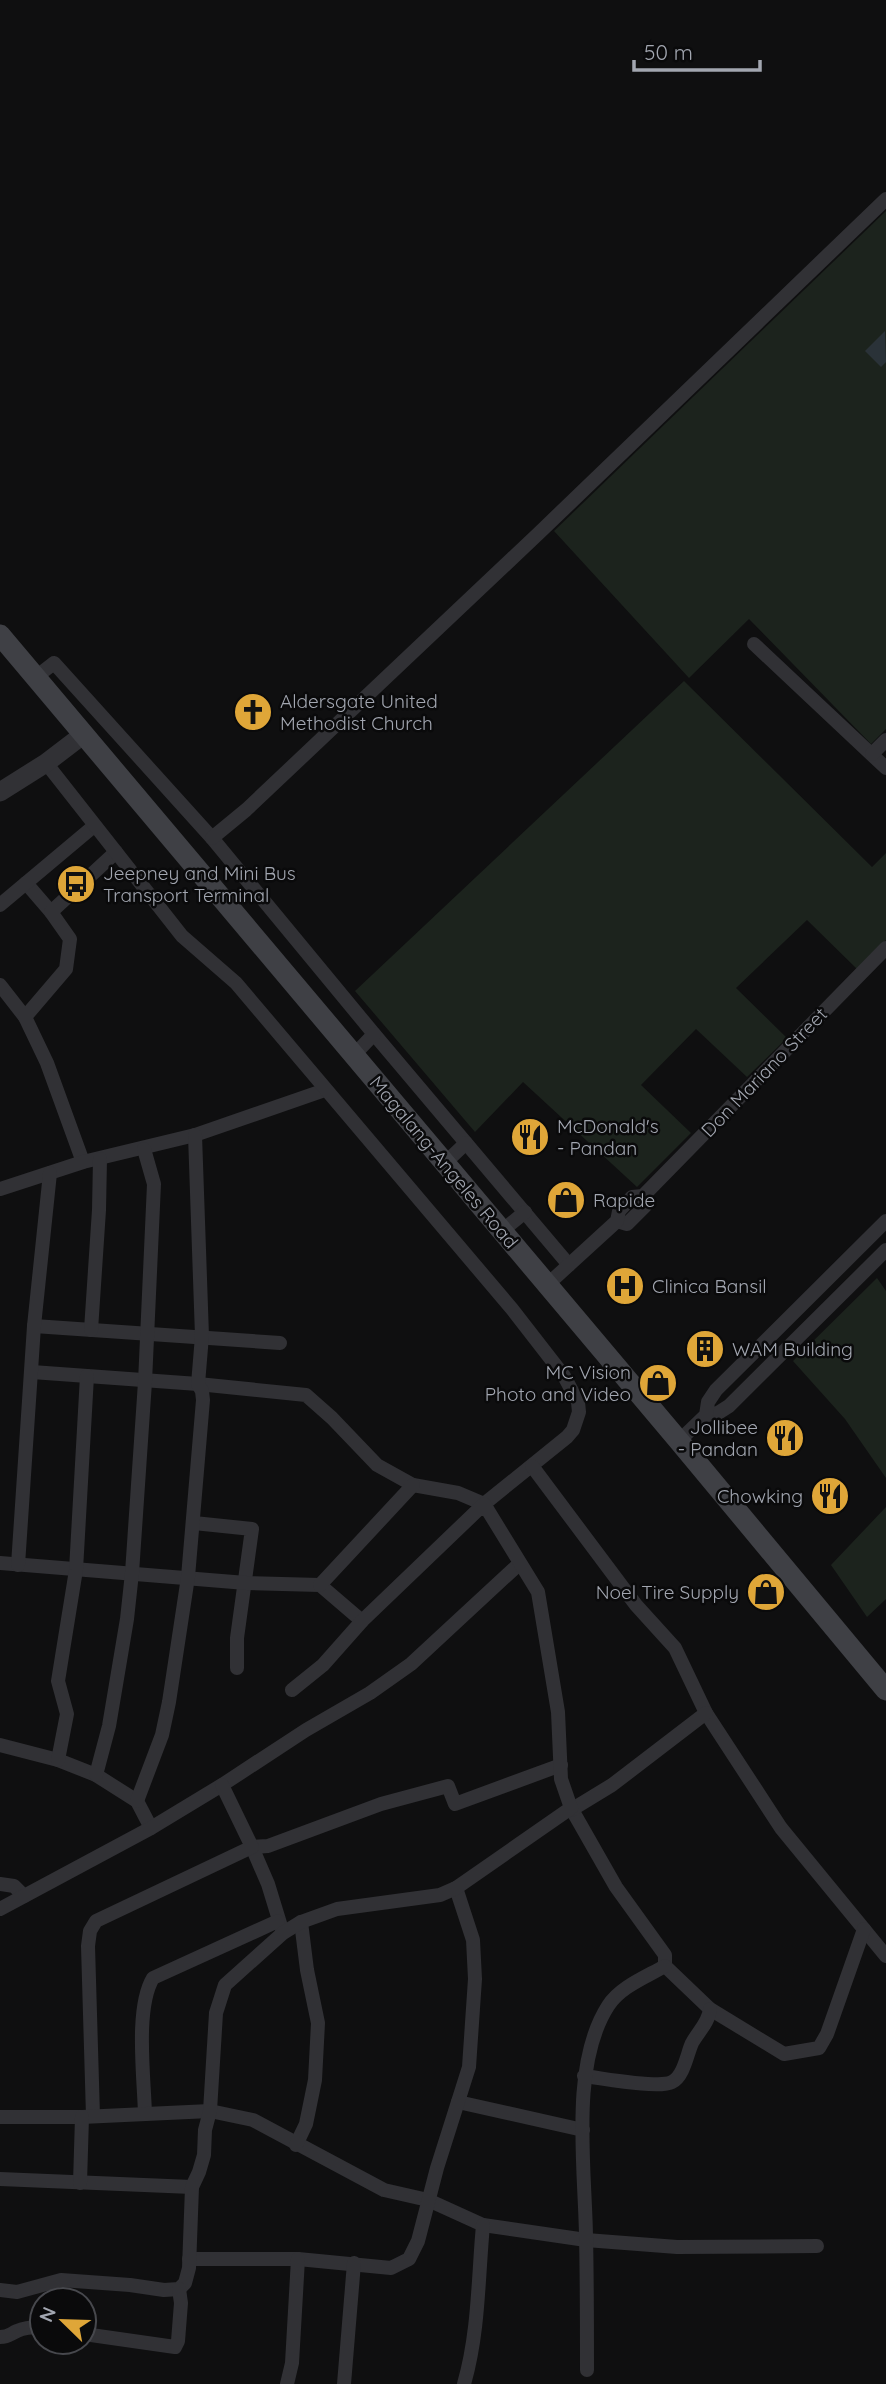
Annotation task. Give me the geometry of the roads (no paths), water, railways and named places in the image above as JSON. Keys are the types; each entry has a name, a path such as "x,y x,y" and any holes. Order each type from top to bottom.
{"main road":[{"name":"Magalang-Angeles Road","path":"0,635 886,1690"}],"street":[{"path":"212,838 246,810 500,571 886,199"},
{"path":"754,644 886,768"},
{"path":"36,677 54,663 212,838 569,1265"},
{"path":"0,792 46,763 84,734"},
{"path":"872,754 886,740"},
{"path":"46,763 181,936 236,983 512,1309 564,1376 578,1402 579,1412 573,1430 533,1466 484,1504 362,1621 323,1665 292,1690"},
{"path":"0,905 94,826"},
{"path":"51,912 116,852"},
{"path":"25,1017 66,969 70,939 26,883"},
{"name":"Don Mariano Street","path":"547,1285 617,1222 619,1211 632,1196 643,1196 886,948"},
{"path":"0,985 25,1017 47,1063 83,1162"},
{"path":"354,1055 374,1034"},
{"path":"0,1189 83,1162 195,1135 325,1090"},
{"path":"137,1801 162,1735 169,1702 194,1523 203,1400 198,1384 202,1336 195,1135"},
{"path":"444,1164 466,1143"},
{"path":"96,1775 113,1699 132,1573 148,1333 154,1184 144,1149"},
{"path":"91,1330 100,1159"},
{"path":"18,1565 34,1326 50,1173"},
{"path":"502,1231 524,1212"},
{"path":"679,1441 705,1415 708,1402 716,1390 886,1221"},
{"path":"705,1415 718,1413 729,1406 886,1250"},
{"path":"34,1326 280,1343"},
{"path":"32,1372 306,1395 377,1465 413,1485 458,1493 484,1504 538,1592 558,1712 561,1779 571,1809 616,1887 665,1955 665,1966 710,2010 784,2054 819,2049 827,2034 864,1929"},
{"path":"58,1760 67,1714 58,1681 76,1570 87,1376"},
{"path":"533,1466 636,1605 675,1648 706,1713 781,1828 886,1956"},
{"path":"320,1586 413,1485"},
{"path":"194,1523 252,1529 237,1638 237,1668"},
{"path":"0,1563 246,1583 320,1586 362,1621"},
{"path":"0,1909 151,1828 370,1693 411,1664 519,1563"},
{"path":"145,2113 143,2032 146,1990 153,1978 281,1927 337,1909 440,1895 456,1888 571,1809 612,1785 706,1713"},
{"path":"0,1745 58,1760 96,1775 137,1801 151,1828"},
{"path":"80,2183 88,2116 88,1946 90,1931 96,1921 252,1847 268,1846 381,1804 448,1786 456,1804 561,1765"},
{"path":"222,1786 268,1884 281,1927"},
{"path":"0,1884 14,1886 24,1896"},
{"path":"189,2259 298,2259 391,2268 409,2259 418,2241 469,2067 475,1979 473,1940 456,1888"},
{"path":"296,2145 306,2124 315,2080 318,2023 301,1922"},
{"path":"0,2290 17,2292 61,2280 164,2290 179,2289 185,2283 189,2259 192,2187 202,2164 220,1994 232,1977 281,1927"},
{"path":"587,2370 584,2076 597,2025 610,2003 628,1987 665,1966"},
{"path":"584,2076 650,2084 672,2082 679,2076 692,2042 710,2010"},
{"path":"458,2102 583,2130"},
{"path":"0,2118 209,2111 253,2120 384,2190 428,2200 483,2225 586,2240 677,2247 817,2246"},
{"path":"0,2179 192,2187"},
{"path":"464,2384 471,2358 476,2319 483,2225"},
{"path":"287,2384 292,2363 298,2259"},
{"path":"344,2384 354,2263"},
{"path":"98,2336 175,2347 178,2341 181,2303 179,2289"},
{"path":"0,2337 8,2337 28,2327"}],"place":[{"name":"Aldersgate United Methodist Church","path":"253,712"},
{"name":"Jeepney and Mini Bus Transport Terminal","path":"76,884"},
{"name":"McDonald's - Pandan","path":"530,1137"},
{"name":"Rapide","path":"566,1200"},
{"name":"Clinica Bansil","path":"625,1286"},
{"name":"WAM Building","path":"705,1349"},
{"name":"MC Vision Photo and Video","path":"658,1383"},
{"name":"Jollibee - Pandan","path":"785,1438"},
{"name":"Chowking","path":"830,1496"},
{"name":"Noel Tire Supply","path":"766,1592"}]}
